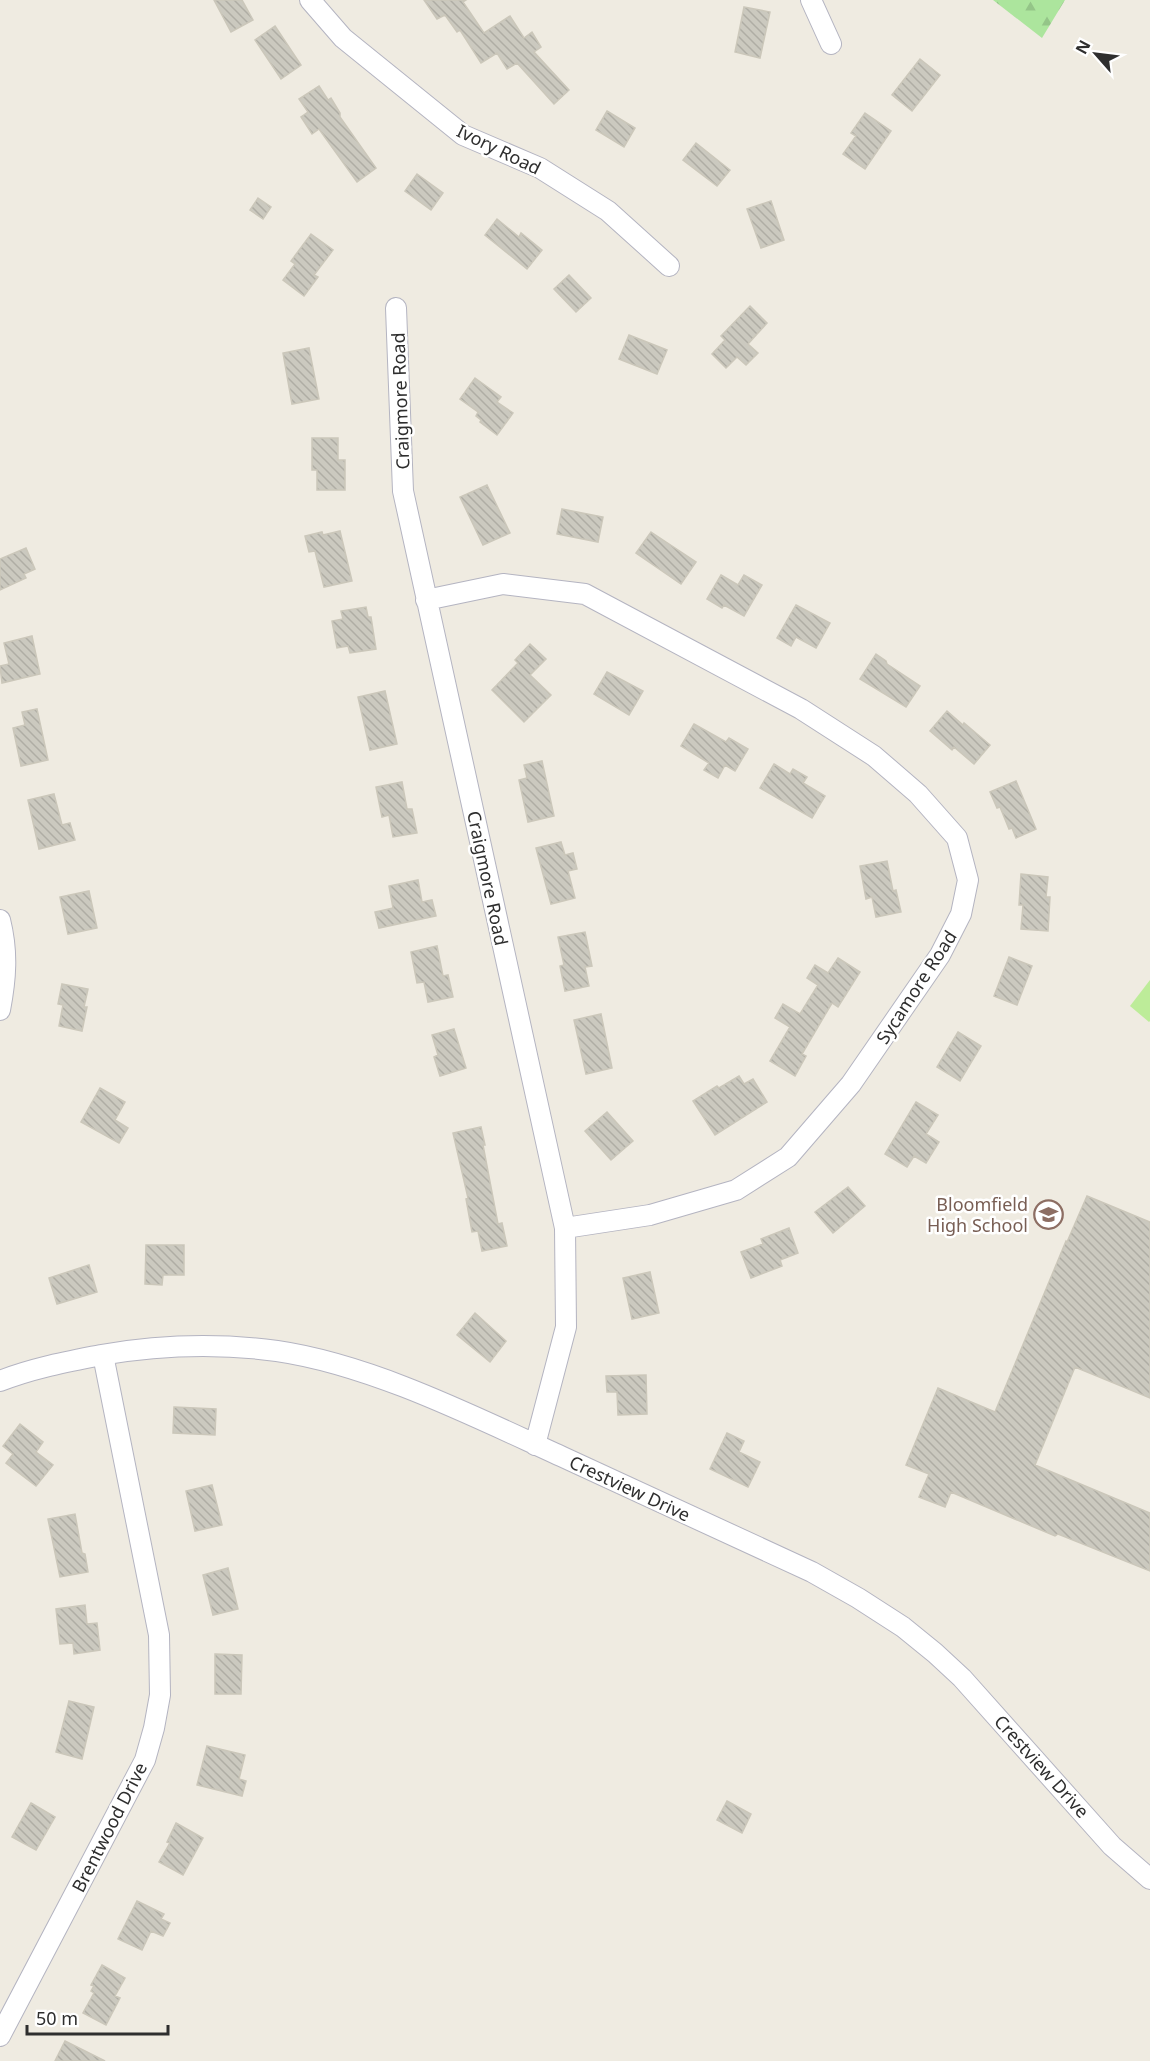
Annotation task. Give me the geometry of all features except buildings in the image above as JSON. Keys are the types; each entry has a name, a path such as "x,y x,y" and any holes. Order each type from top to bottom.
{"street":[{"name":"Ivory Road","path":"310,0 343,38 463,135 540,168 608,211 669,266"},
{"path":"811,0 831,44"},
{"name":"Craigmore Road","path":"396,308 403,491 565,1228 566,1327 535,1445"},
{"name":"Sycamore Road","path":"426,600 503,584 585,594 801,709 874,756 918,794 957,838 968,880 961,914 940,955 851,1084 788,1157 736,1190 650,1215 565,1228"},
{"path":"0,920 4,937 6,972 0,1010"},
{"name":"Crestview Drive","path":"0,1382 46,1365 130,1349 194,1346 240,1347 306,1357 391,1382 813,1572 903,1627 962,1678 1112,1846 1150,1879"},
{"name":"Brentwood Drive","path":"0,2036 145,1760 160,1695 159,1635 104,1355"}],"green space":[{"path":"993,0 1065,0 1042,38"},
{"path":"1150,980 1150,1021 1149,1022 1130,1006"}],"place":[{"name":"Bloomfield High School","path":"1049,1214"}]}
